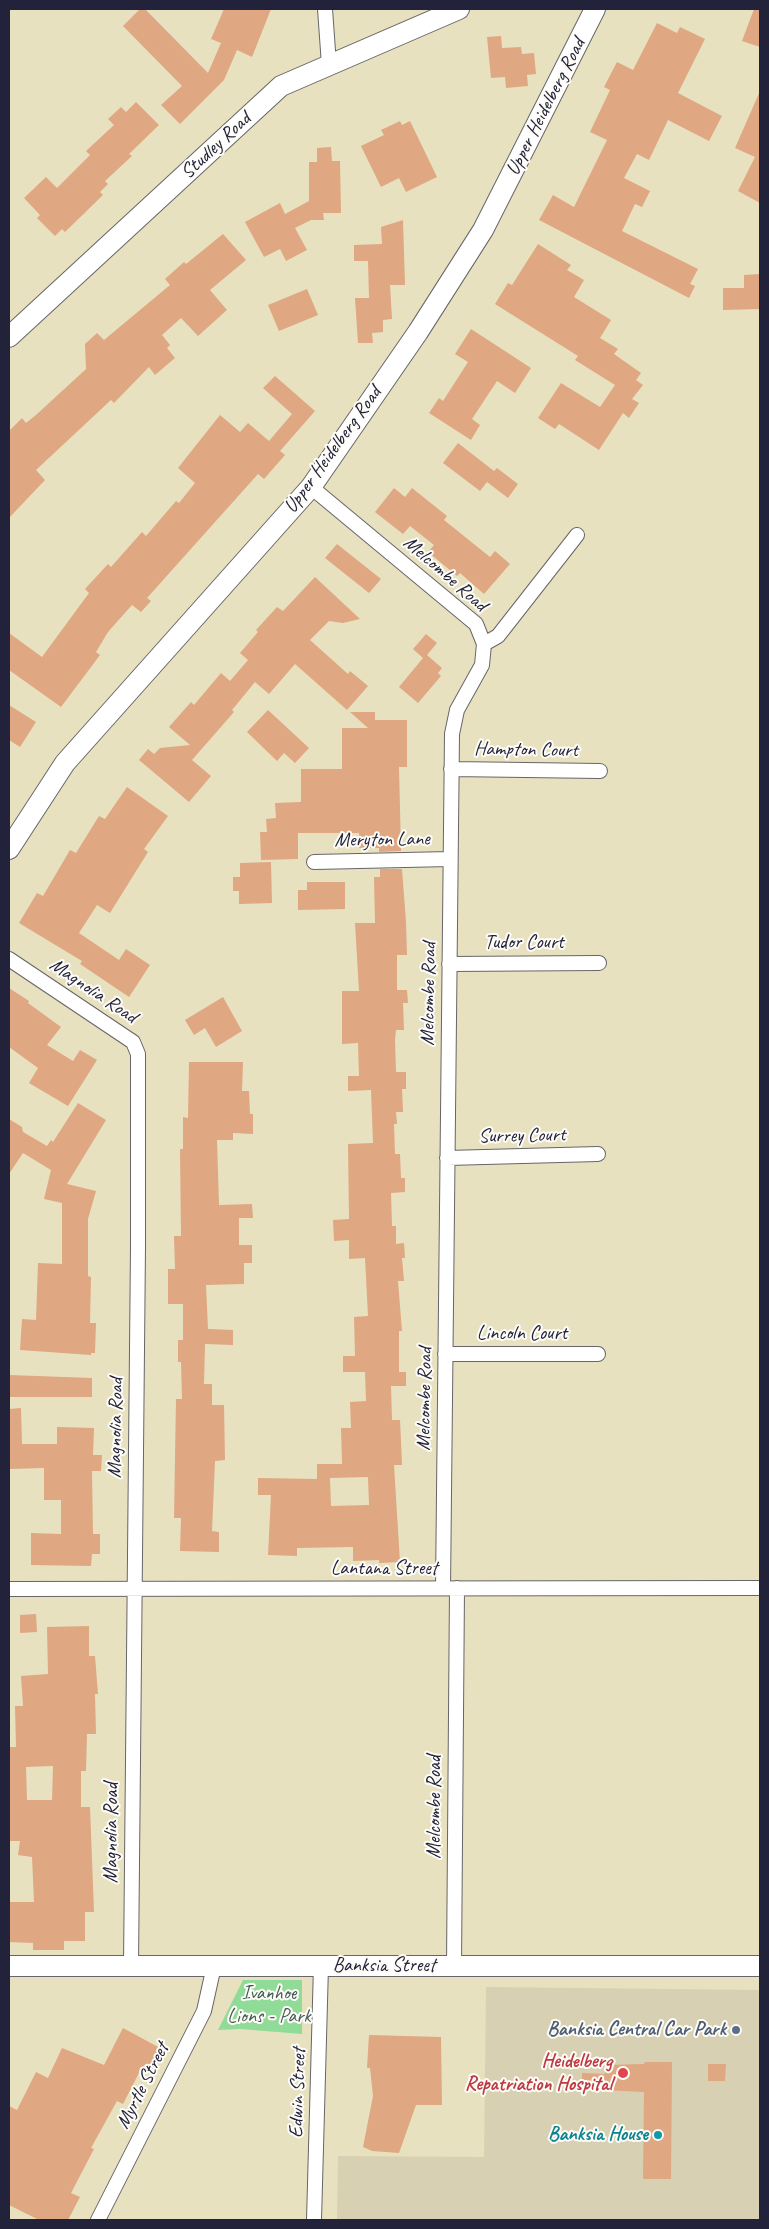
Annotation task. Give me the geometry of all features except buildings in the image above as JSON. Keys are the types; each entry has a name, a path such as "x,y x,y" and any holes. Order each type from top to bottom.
{"street":[{"path":"324,9 329,65"},
{"name":"Studley Road","path":"9,337 281,86 459,9"},
{"name":"Upper Heidelberg Road","path":"9,849 65,763 311,487 418,332 483,230 595,9"},
{"name":"Melcombe Road","path":"311,487 476,624 484,644 482,665 456,710 453,722 443,1588"},
{"path":"484,644 498,636 577,535"},
{"name":"Hampton Court","path":"451,769 600,770"},
{"name":"Meryton Lane","path":"314,862 450,859"},
{"name":"Magnolia Road","path":"9,959 133,1042 137,1048 138,1237 131,1966"},
{"name":"Tudor Court","path":"449,964 599,963"},
{"name":"Surrey Court","path":"447,1158 598,1154"},
{"name":"Lincoln Court","path":"445,1354 598,1354"},
{"name":"Melcombe Road","path":"454,1966 457,1588"},
{"name":"Lantana Street","path":"9,1589 760,1588"},
{"name":"Banksia Street","path":"9,1966 760,1966"},
{"name":"Myrtle Street","path":"98,2220 204,2011 214,1966"},
{"name":"Edwin Street","path":"314,2220 321,1966"}],"shaded area":[{"name":"Heidelberg Repatriation Hospital","path":"486,1987 760,1990 760,2220 337,2220 338,2156 484,2157"}],"green space":[{"name":"Ivanhoe Lions - Park","path":"243,1980 302,1980 302,2034 240,2029 218,2030"}],"place":[{"name":"Banksia Central Car Park","path":"736,2030"},
{"name":"Heidelberg Repatriation Hospital","path":"623,2073"},
{"name":"Banksia House","path":"658,2135"}]}
